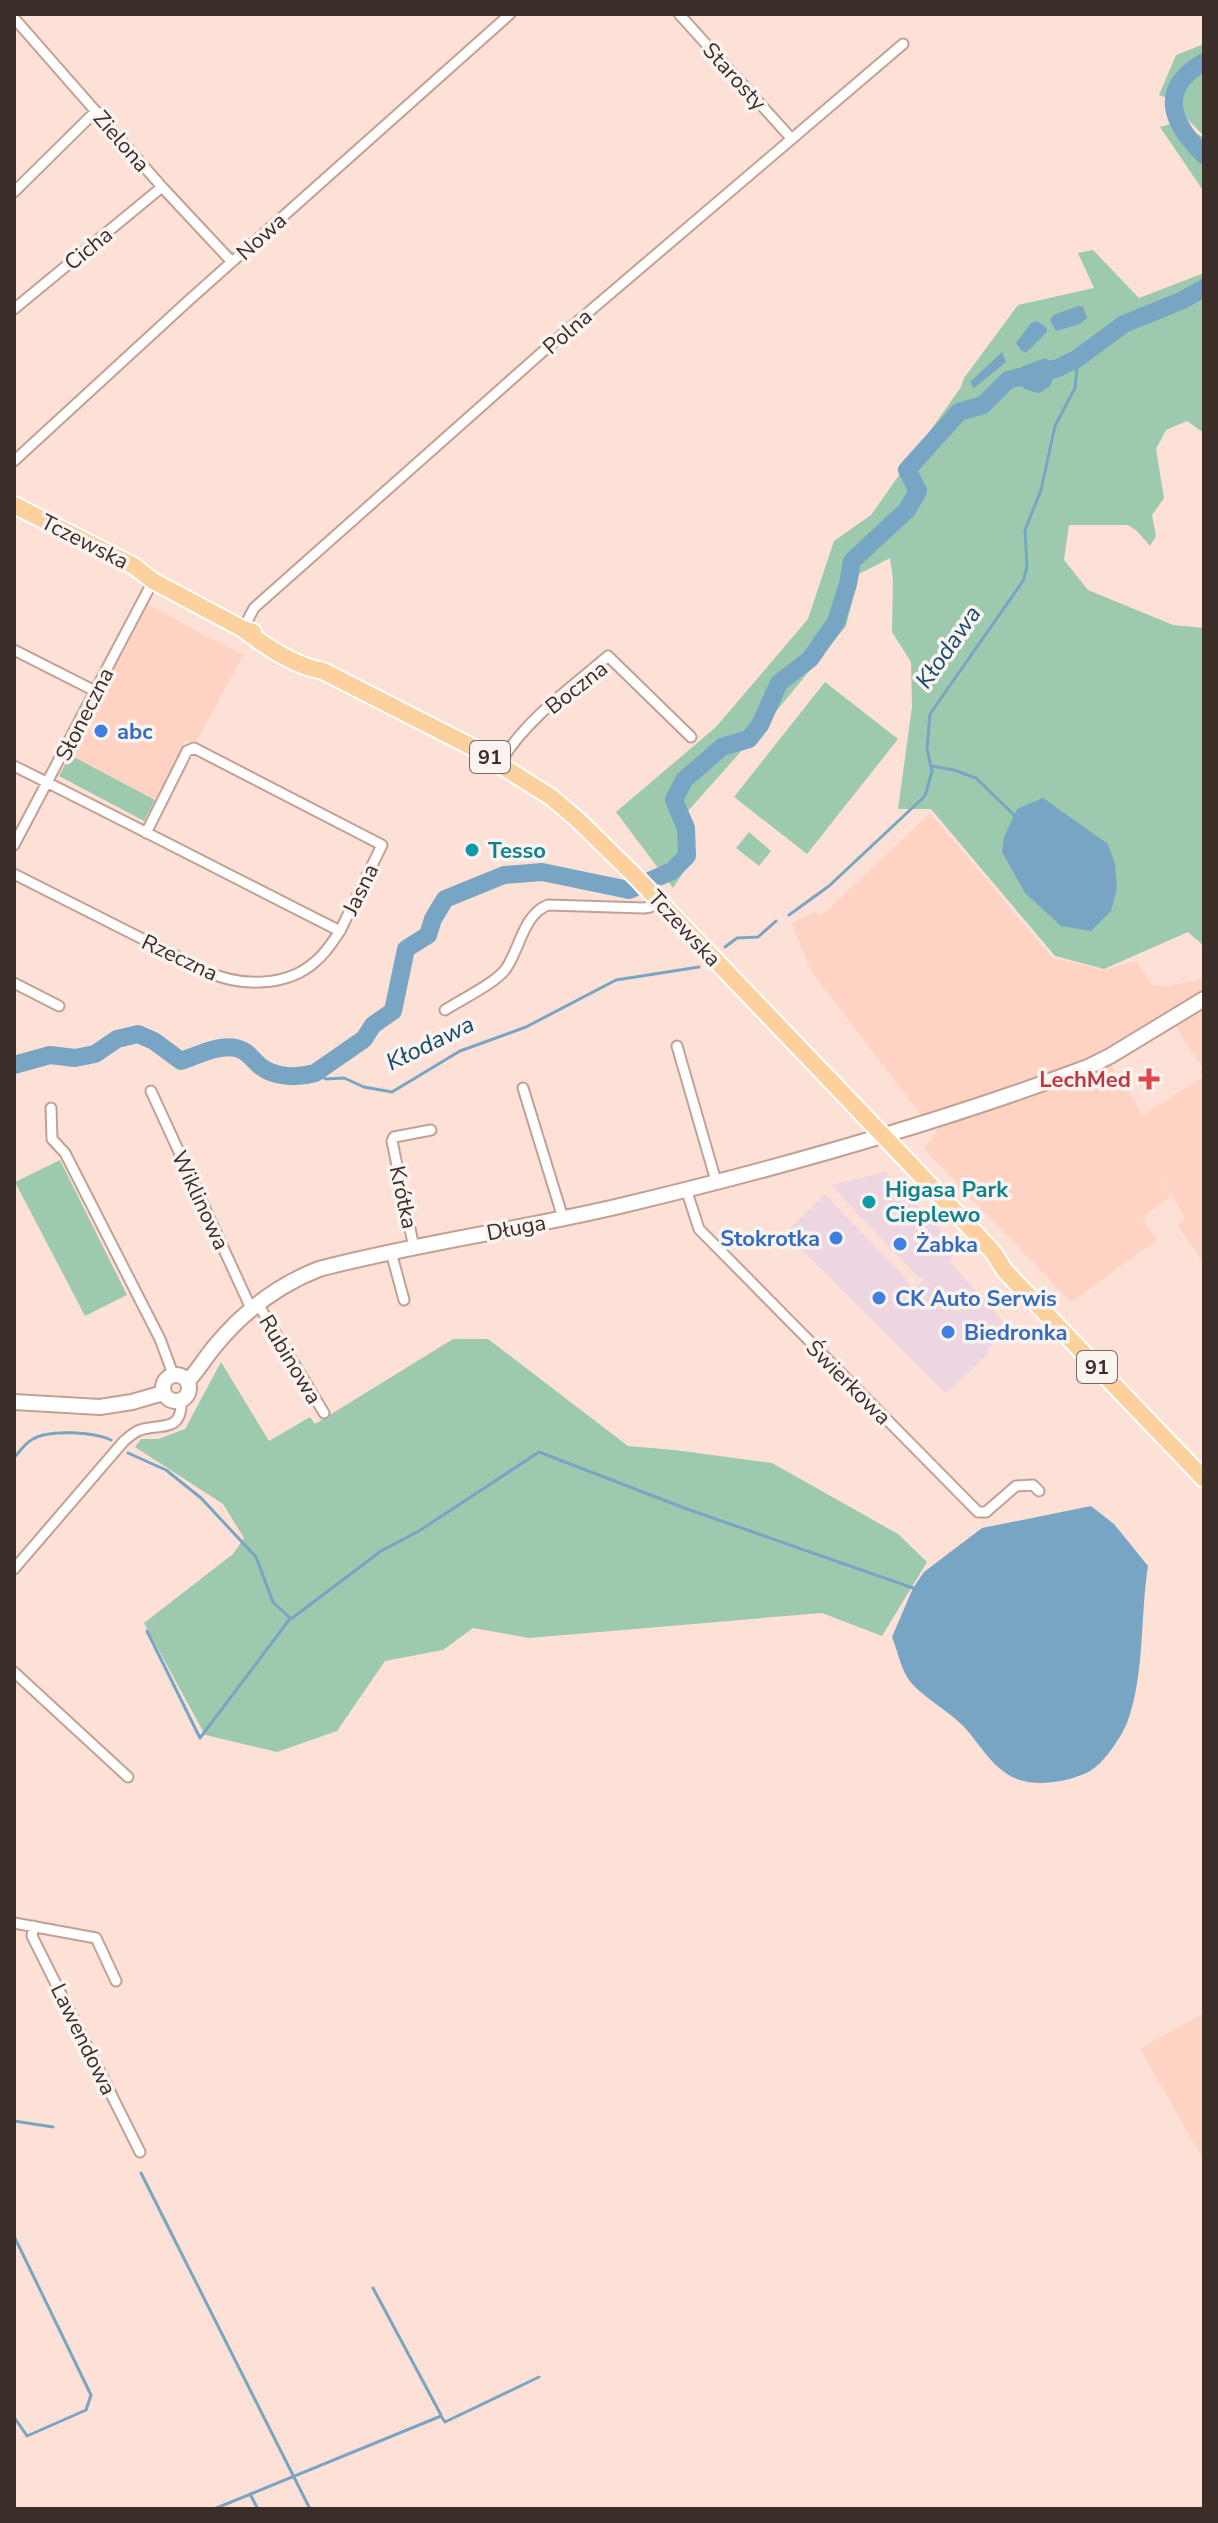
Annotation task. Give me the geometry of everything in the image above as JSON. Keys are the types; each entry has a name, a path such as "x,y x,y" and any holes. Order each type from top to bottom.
{"main road":[{"name":"Tczewska","path":"14,505 134,566 153,581 243,629 263,634 312,660 323,671 500,763 551,797 655,896 1204,1479"},
{"name":"Tczewska","path":"14,516 130,576 153,581"},
{"name":"Tczewska","path":"993,1252 1013,1265 1204,1465"}],"street":[{"name":"Nowa","path":"14,461 510,14"},
{"name":"Starosty","path":"679,14 791,138"},
{"name":"Zielona","path":"14,18 232,262"},
{"name":"Polna","path":"243,629 254,608 564,333 903,44"},
{"path":"14,192 96,111"},
{"name":"Cicha","path":"14,309 162,187"},
{"name":"Słoneczna","path":"14,845 153,581"},
{"path":"14,650 95,691"},
{"name":"Boczna","path":"500,763 512,742 525,729 608,656 691,737"},
{"name":"Jasna","path":"14,766 48,783 146,833 340,931 382,845 194,748 187,751 146,833"},
{"name":"Rzeczna","path":"14,874 208,972 234,981 258,983 302,972 324,953 340,931"},
{"path":"445,1010 502,973 532,917 542,907 644,908 650,907 655,896"},
{"path":"14,983 59,1006"},
{"name":"Długa","path":"14,1569 124,1441 140,1430 158,1429 175,1422 181,1400 188,1394 188,1381 221,1339 256,1306 283,1287 319,1269 563,1218 813,1157 1088,1067 1204,999"},
{"path":"677,1046 716,1181"},
{"path":"523,1088 563,1218"},
{"name":"Wiklinowa","path":"151,1091 249,1304 256,1306"},
{"path":"51,1108 52,1139 65,1153 160,1339 173,1374"},
{"name":"Krótka","path":"414,1248 392,1141 394,1137 431,1130"},
{"name":"Świerkowa","path":"686,1189 699,1229 978,1512 986,1512 1016,1486 1033,1485 1039,1491"},
{"path":"391,1252 404,1300"},
{"name":"Rubinowa","path":"256,1306 324,1413"},
{"path":"173,1374 188,1381"},
{"path":"173,1374 164,1381 163,1393 170,1400 181,1400"},
{"path":"14,1402 100,1407 163,1393"},
{"path":"14,1672 128,1777"},
{"path":"14,1923 96,1938 116,1981"},
{"name":"Lawendowa","path":"34,1926 32,1936 140,2152"}],"shaded area":[{"path":"148,605 243,655 195,744 186,740 155,800 69,755"},
{"path":"930,813 1052,958 1103,970 1136,961 1152,985 1170,986 1204,978 1204,989 1086,1059 921,1115 811,971 792,924 815,911 821,916"},
{"path":"1204,1010 1204,1070 1176,1027"},
{"path":"1111,1065 1143,1115 1204,1076 1204,1264 1177,1225 1185,1218 1157,1172 1171,1196 1142,1218 1157,1240 1071,1302 924,1149 941,1125 1017,1101"},
{"path":"885,1172 959,1250 949,1261 1010,1329 946,1393 785,1233 825,1194 907,1280 913,1291 925,1278 919,1278 831,1185"},
{"path":"1204,2013 1204,2161 1140,2049"}],"green space":[{"path":"1204,44 1204,136 1186,118 1181,103 1159,95 1176,55"},
{"path":"1184,120 1204,138 1204,192 1160,127"},
{"path":"1093,250 1139,298 1204,273 1204,433 1187,421 1166,430 1156,449 1164,498 1152,515 1156,536 1150,546 1128,525 1069,525 1064,560 1088,590 1173,625 1204,628 1204,946 1188,932 1104,969 1055,956 931,809 898,809 912,707 911,662 892,632 893,580 890,558 859,574 846,626 770,719 679,821 696,853 673,888 616,812 716,727 808,619 834,541 871,515 1018,305 1094,288 1078,253"},
{"path":"825,682 898,739 807,854 734,797"},
{"path":"70,755 155,800 144,821 59,776"},
{"path":"749,832 771,851 759,866 736,848"},
{"path":"60,1160 127,1295 85,1316 15,1182"},
{"path":"453,1339 488,1339 628,1446 772,1463 898,1534 927,1562 882,1636 822,1613 529,1638 473,1628 443,1650 385,1661 337,1731 277,1752 205,1735 144,1623 233,1554 244,1538 223,1504 135,1447 141,1439 158,1439 185,1429 221,1362 269,1441 310,1417 315,1424"}],"water":[{"path":"1083,307 1087,318 1080,324 1056,331 1050,320 1053,315"},
{"path":"1037,321 1047,328 1047,332 1026,353 1016,343 1031,323"},
{"path":"1002,352 1006,362 974,388 970,382"},
{"path":"1045,358 1050,361 1053,378 1050,386 1039,393 1015,382 1021,367"},
{"path":"1043,798 1108,844 1115,864 1117,888 1111,911 1091,931 1061,926 1025,893 1002,852 1004,837 1017,809"},
{"path":"1091,1506 1114,1524 1148,1566 1133,1705 1120,1736 1106,1757 1090,1771 1060,1781 1026,1782 1000,1769 960,1723 912,1683 902,1667 892,1637 913,1588 924,1572 982,1528"}],"waterway":[{"name":"Kłodawa","path":"1204,62 1180,83 1174,107 1183,131 1204,155"},
{"name":"Kłodawa","path":"14,1065 50,1055 75,1058 95,1054 117,1039 138,1034 154,1041 181,1061 229,1047 243,1051 273,1073 294,1076 315,1073 364,1039 373,1025 393,1011 406,949 428,935 445,899 504,875 542,872 629,890 672,871 687,856 686,828 674,800 684,780 722,747 749,739 760,725 779,683 810,659 836,622 852,561 907,510 918,491 907,470 959,412 983,405 1008,380 1058,368 1078,358 1124,324 1204,288"},
{"name":"Kłodawa","path":"789,915 829,886 925,796 932,771 927,749 930,714 1023,581 1027,567 1025,530 1041,490 1055,426 1075,388 1078,358"},
{"path":"931,766 976,778 1014,815"},
{"name":"Kłodawa","path":"725,947 737,938 758,937 776,921"},
{"name":"Kłodawa","path":"315,1073 326,1079 344,1078 364,1087 392,1092 460,1051 526,1027 616,980 699,967"},
{"path":"14,1458 30,1441 50,1434 83,1434 111,1440"},
{"path":"128,1453 166,1470 201,1498 256,1557 273,1602 291,1619 381,1551 419,1531 539,1452 687,1509 913,1588"},
{"path":"147,1631 200,1738 289,1620"},
{"path":"14,2121 53,2127"},
{"path":"141,2173 310,2509"},
{"path":"14,2236 91,2395 86,2410 27,2436 14,2417"},
{"path":"373,2288 441,2415"},
{"path":"214,2509 441,2416 445,2422 539,2377"},
{"path":"250,2494 258,2509"}],"place":[{"name":"abc","path":"101,731"},
{"name":"Tesso","path":"472,850"},
{"name":"LechMed","path":"1149,1079"},
{"name":"Higasa Park Cieplewo","path":"869,1202"},
{"name":"Stokrotka","path":"836,1238"},
{"name":"Żabka","path":"900,1244"},
{"name":"CK Auto Serwis","path":"879,1298"},
{"name":"Biedronka","path":"948,1332"}]}
